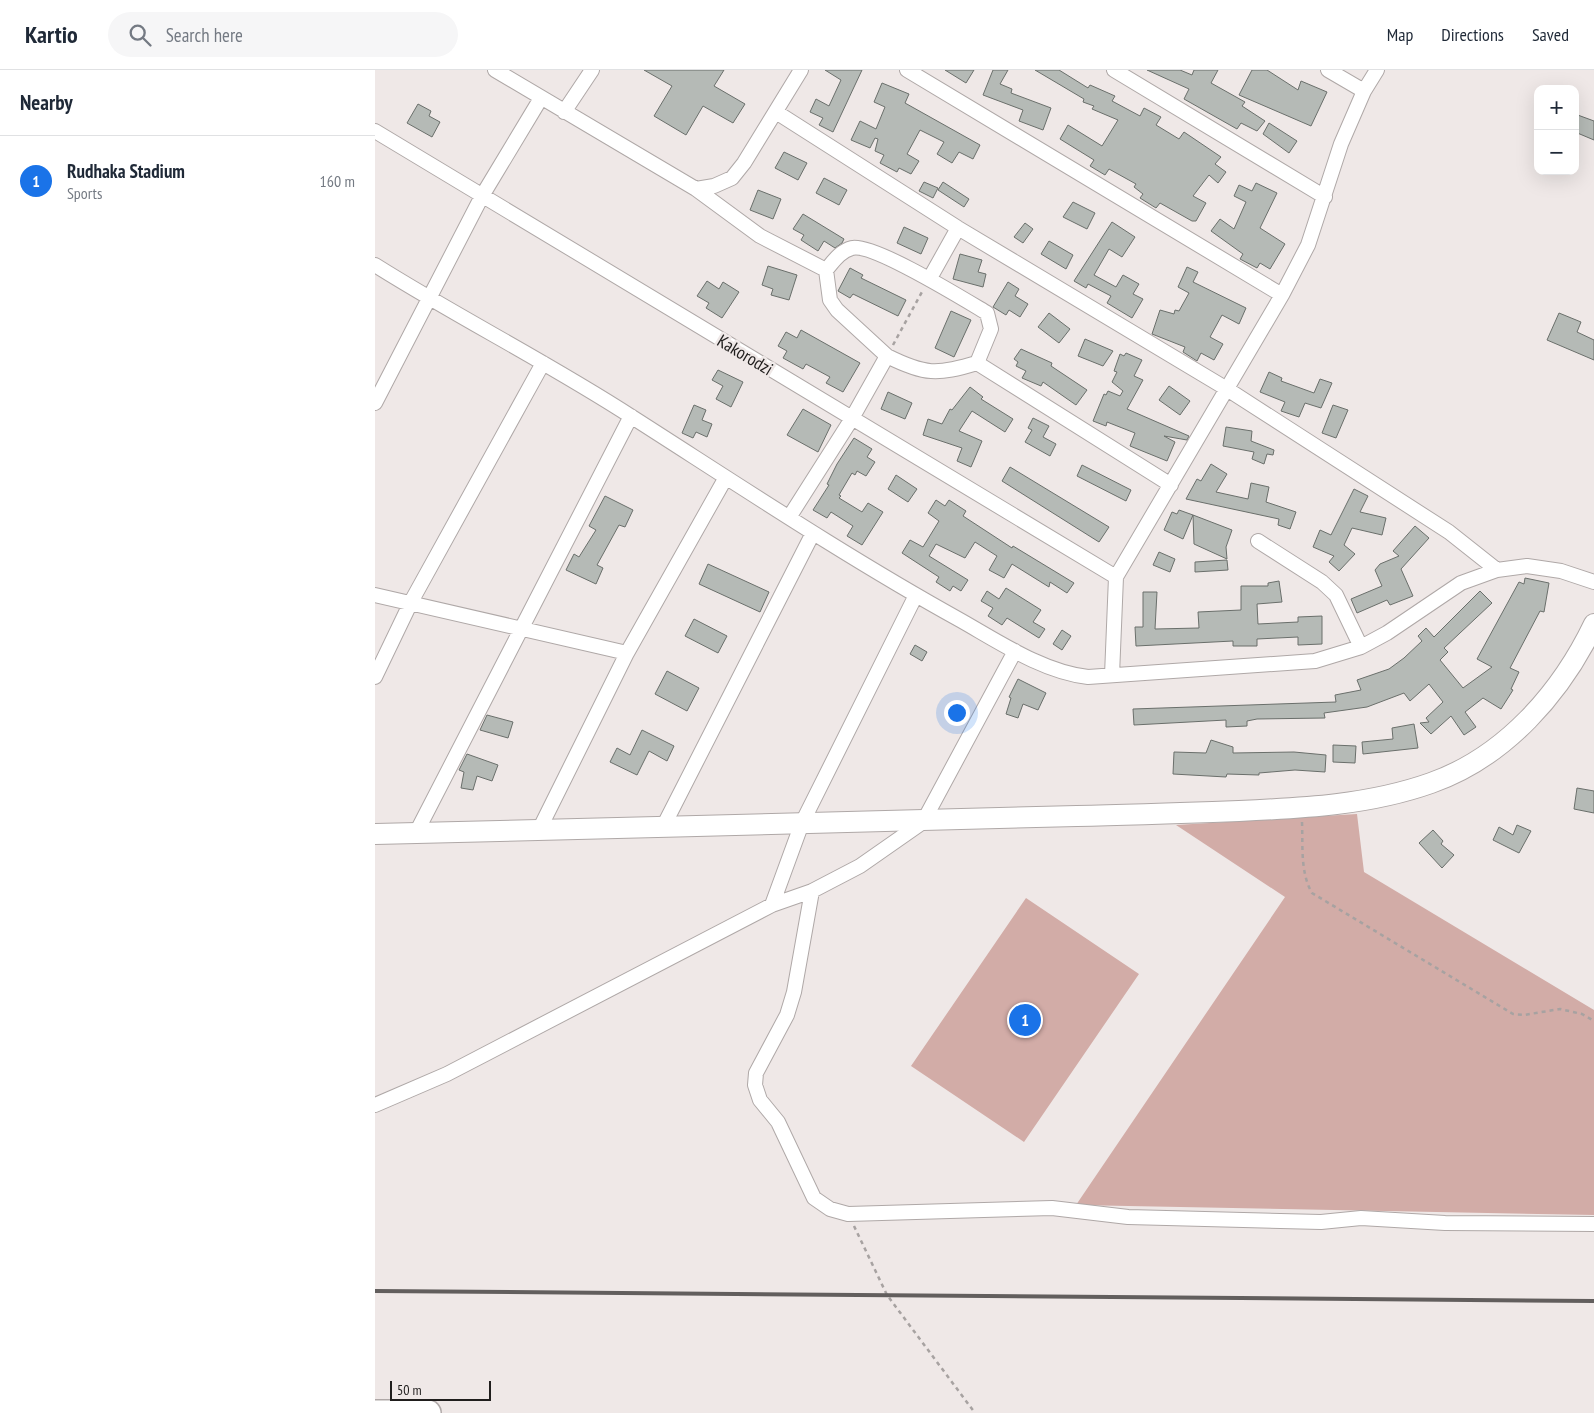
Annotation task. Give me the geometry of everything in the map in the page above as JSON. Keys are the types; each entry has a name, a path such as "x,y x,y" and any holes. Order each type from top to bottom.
{"highway":[{"path":"375,1413 428,1413"}],"street":[{"path":"495,70 695,189 760,236 825,270"},
{"path":"564,112 592,70"},
{"path":"695,189 715,186 731,178 744,163 801,70"},
{"path":"907,70 1282,295"},
{"path":"1114,70 1325,197"},
{"path":"1328,70 1364,92"},
{"path":"1112,674 1115,577 1171,486 1282,295 1308,245 1341,144 1364,92 1377,70"},
{"path":"375,403 482,196 541,98"},
{"path":"776,112 958,228 1227,389 1449,532 1497,570"},
{"name":"Kakorodzi","path":"375,130 851,420 1115,577"},
{"path":"930,278 958,228"},
{"path":"825,270 844,251 854,248 867,250 930,278 987,313 991,329 977,363"},
{"path":"375,266 631,416 725,478 916,595 1015,651 1069,675 1088,676 1212,670 1315,661 1361,647 1387,633 1461,583 1497,570 1527,566 1561,571 1594,582"},
{"path":"825,270 830,300 837,310 887,356 912,369 929,372 947,372 977,363 1171,486"},
{"path":"789,516 851,420 887,356"},
{"path":"375,677 411,602 543,363"},
{"path":"416,833 631,416"},
{"path":"539,830 627,653 725,478"},
{"path":"663,827 813,533"},
{"path":"1258,541 1323,582 1336,595 1361,647"},
{"path":"375,595 627,653"},
{"path":"772,905 802,823 916,595"},
{"path":"375,834 802,823 923,822 1301,808 1382,798 1434,782 1489,754 1539,710 1580,654 1594,624"},
{"path":"375,1105 447,1074 772,905 812,890 860,866 923,822 1015,651"},
{"path":"812,890 792,1000 787,1015 756,1073 755,1085 760,1100 778,1122 814,1198 830,1209 848,1214 1052,1208 1128,1217 1321,1222 1377,1218 1445,1223 1594,1224"}],"path":[{"path":"887,356 930,278"},
{"path":"1301,808 1304,869 1306,882 1312,893 1513,1014 1524,1015 1560,1009 1582,1014 1594,1021"},
{"path":"848,1214 887,1296 975,1413"}],"shaded area":[{"path":"1357,814 1364,872 1594,1010 1594,1215 1076,1205 1285,897 1176,825"},
{"path":"1026,898 1139,974 1024,1142 911,1066"}],"building":[{"path":"644,70 724,70 714,86 745,104 733,123 703,106 686,135 654,116 672,86"},
{"path":"825,70 862,70 833,132 819,125 823,118 810,112 816,99 829,106 841,80"},
{"path":"945,70 974,70 966,83"},
{"path":"993,70 1008,70 1000,84 1012,89 1011,93 1051,108 1043,130 1019,121 1023,110 983,95"},
{"path":"1035,70 1059,70 1088,88 1090,85 1115,96 1112,101 1140,116 1144,108 1161,117 1156,125 1179,139 1184,132 1221,157 1215,164 1226,172 1218,183 1209,175 1193,196 1206,203 1196,221 1192,221 1160,203 1156,208 1140,198 1143,194 1134,187 1136,184 1109,169 1105,175 1090,166 1094,160 1060,139 1068,125 1102,146 1118,120 1092,109 1094,106 1083,102 1084,99"},
{"path":"1147,70 1180,70 1192,75 1194,70 1218,70 1211,83 1245,102 1242,106 1265,121 1257,131 1241,123 1237,129 1184,99 1189,89"},
{"path":"1252,70 1267,70 1298,90 1301,81 1327,92 1311,126 1239,95"},
{"path":"882,83 909,94 905,103 980,145 973,159 959,152 952,163 937,154 944,142 920,130 907,154 919,161 911,174 899,168 897,172 880,163 884,155 875,151 878,139 875,138 870,148 851,140 860,121 876,129 885,107 874,102"},
{"path":"418,104 431,111 429,116 440,122 432,137 407,123"},
{"path":"1579,115 1594,121 1594,140 1579,134"},
{"path":"1269,123 1297,141 1289,153 1263,134"},
{"path":"784,152 807,163 798,180 775,168"},
{"path":"824,178 847,190 839,205 816,193"},
{"path":"924,182 938,188 933,198 919,191"},
{"path":"943,182 969,199 964,207 938,190"},
{"path":"1256,183 1277,193 1260,228 1285,244 1270,269 1260,263 1257,268 1240,259 1243,254 1211,231 1220,219 1234,229 1246,202 1234,196 1239,185 1252,191"},
{"path":"758,190 781,199 773,219 750,210"},
{"path":"1073,202 1095,213 1087,229 1063,217"},
{"path":"803,214 844,239 842,243 835,248 824,241 818,251 801,240 804,235 793,229"},
{"path":"1112,222 1135,237 1122,257 1109,249 1094,275 1116,287 1123,275 1139,284 1133,294 1143,299 1132,318 1107,303 1111,296 1088,284 1086,288 1074,281"},
{"path":"1025,223 1033,229 1023,243 1014,237"},
{"path":"904,227 928,238 921,254 897,243"},
{"path":"1049,241 1073,255 1066,269 1041,254"},
{"path":"960,254 982,260 978,272 986,274 983,287 953,279"},
{"path":"768,266 797,275 789,300 771,295 773,289 762,285"},
{"path":"1187,267 1198,272 1193,282 1246,308 1239,324 1222,315 1210,337 1223,344 1214,360 1201,353 1197,361 1183,352 1185,347 1152,334 1160,310 1174,314 1175,310 1179,311 1189,293 1178,287"},
{"path":"850,268 863,275 861,278 906,300 898,316 853,294 850,298 838,291"},
{"path":"707,281 719,289 723,282 739,292 722,318 706,308 709,303 697,296"},
{"path":"1008,282 1019,289 1015,296 1028,304 1020,317 1009,310 1006,315 993,307"},
{"path":"951,311 971,320 954,357 935,348"},
{"path":"1049,313 1070,329 1059,343 1038,327"},
{"path":"1559,313 1581,322 1577,332 1594,340 1594,360 1547,340"},
{"path":"801,330 860,363 843,392 826,383 830,377 806,364 803,369 783,358 787,351 778,346 786,332 797,338"},
{"path":"1085,339 1113,351 1103,366 1078,356"},
{"path":"1021,349 1052,363 1051,366 1087,390 1076,405 1043,382 1041,386 1022,378 1026,371 1016,366 1018,362 1014,359"},
{"path":"1126,353 1142,360 1134,376 1143,380 1127,409 1189,436 1187,440 1164,436 1175,442 1167,461 1130,446 1135,433 1107,422 1106,426 1093,421 1104,394 1106,395 1108,391 1120,396 1123,391 1112,382 1117,372 1114,371 1120,354 1124,356"},
{"path":"718,370 743,382 731,407 716,399 723,386 712,380"},
{"path":"1269,372 1282,378 1281,381 1314,393 1320,379 1332,383 1321,408 1305,403 1299,417 1281,411 1285,402 1260,392"},
{"path":"1169,386 1190,401 1180,415 1159,400"},
{"path":"970,387 983,397 981,399 1013,419 1005,432 972,411 959,431 982,441 971,467 957,461 962,448 923,435 928,419 942,424 950,409 952,410"},
{"path":"888,392 912,403 905,419 881,409"},
{"path":"694,405 706,410 702,420 712,424 707,437 696,432 693,438 682,433"},
{"path":"1333,405 1348,410 1336,438 1322,433"},
{"path":"803,409 831,425 818,452 787,435"},
{"path":"1033,418 1049,426 1043,437 1056,444 1050,456 1025,442 1032,430 1028,428"},
{"path":"1226,427 1252,431 1251,441 1274,450 1273,455 1267,454 1264,464 1252,459 1254,452 1223,446"},
{"path":"854,438 872,449 867,457 875,462 866,476 857,471 855,475 852,473 839,498 862,512 868,503 883,512 862,545 847,536 853,526 831,512 827,518 813,510 829,485 827,484 837,464"},
{"path":"1211,464 1227,474 1216,492 1248,499 1251,483 1269,487 1266,502 1296,512 1290,529 1278,525 1279,519 1186,499 1197,479 1201,481"},
{"path":"1082,465 1131,490 1126,501 1077,476"},
{"path":"1010,467 1109,527 1099,542 1002,481"},
{"path":"896,475 917,489 908,502 888,489"},
{"path":"1354,489 1368,496 1360,512 1386,518 1382,535 1352,528 1344,545 1355,554 1339,571 1329,562 1334,556 1313,547 1320,530 1331,535"},
{"path":"605,496 633,510 625,527 619,525 597,565 603,568 596,584 566,570 574,554 579,557 596,530 589,526"},
{"path":"936,500 945,506 949,500 966,511 963,516 1012,548 1013,546 1074,583 1067,593 1050,582 1049,587 1012,564 1004,578 989,570 997,556 975,542 965,558 936,544 929,556 968,580 961,591 953,586 950,591 936,582 939,577 902,553 910,540 923,547 939,521 928,513"},
{"path":"1179,510 1193,515 1183,539 1164,530 1172,512 1177,514"},
{"path":"1193,515 1232,530 1226,547 1227,559 1194,544"},
{"path":"1415,526 1429,538 1401,569 1413,596 1390,605 1387,600 1357,613 1351,599 1382,586 1375,570 1380,564 1399,556 1393,551"},
{"path":"1159,552 1175,559 1170,572 1153,565"},
{"path":"1227,560 1228,570 1195,572 1195,562"},
{"path":"708,564 769,592 760,612 699,584"},
{"path":"1525,578 1549,583 1544,612 1540,611 1510,668 1519,672 1511,689 1513,690 1501,709 1483,698 1465,712 1476,727 1464,735 1451,716 1431,734 1420,723 1429,722 1426,718 1443,702 1429,684 1410,701 1404,693 1367,707 1324,713 1325,718 1257,719 1247,721 1247,726 1226,727 1226,720 1134,725 1133,709 1336,702 1335,695 1361,690 1357,680 1389,669 1404,658 1422,641 1418,636 1426,628 1434,637 1480,591 1492,603 1444,648 1448,652 1440,660 1463,688 1492,667 1477,659 1519,582 1524,584"},
{"path":"1279,581 1282,602 1257,604 1258,624 1298,622 1298,617 1322,616 1322,644 1298,645 1298,637 1257,639 1257,646 1233,646 1233,641 1136,646 1135,627 1143,627 1143,592 1157,592 1155,629 1199,628 1198,612 1241,610 1241,586 1268,586 1268,583"},
{"path":"1006,588 1041,610 1033,622 1045,629 1039,638 1007,618 1002,625 988,616 993,608 981,601 987,591 999,599"},
{"path":"694,619 727,636 718,653 685,636"},
{"path":"1062,630 1071,636 1062,650 1053,644"},
{"path":"915,645 927,652 922,661 910,654"},
{"path":"667,671 699,688 687,711 655,694"},
{"path":"1018,679 1046,693 1038,710 1023,704 1018,718 1006,714 1011,698 1009,697"},
{"path":"487,715 513,722 508,738 480,730"},
{"path":"1414,724 1418,748 1363,754 1362,742 1393,739 1392,728"},
{"path":"642,730 674,746 667,761 649,751 637,775 610,762 617,748 630,755"},
{"path":"1211,740 1233,747 1233,753 1294,752 1326,755 1325,772 1295,770 1259,773 1259,775 1227,774 1226,777 1173,774 1174,752 1206,753"},
{"path":"1333,745 1356,746 1355,763 1333,762"},
{"path":"467,754 498,765 492,781 477,776 473,790 461,788 464,772 459,770"},
{"path":"1577,788 1594,791 1594,813 1574,809"},
{"path":"1517,825 1531,831 1519,853 1493,840 1499,827 1513,835"},
{"path":"1433,830 1443,841 1441,844 1454,855 1442,868 1419,843"}],"railway":[{"path":"375,1291 1594,1301"}],"place":[{"name":"Rudhaka Stadium","path":"1025,1020"}]}
